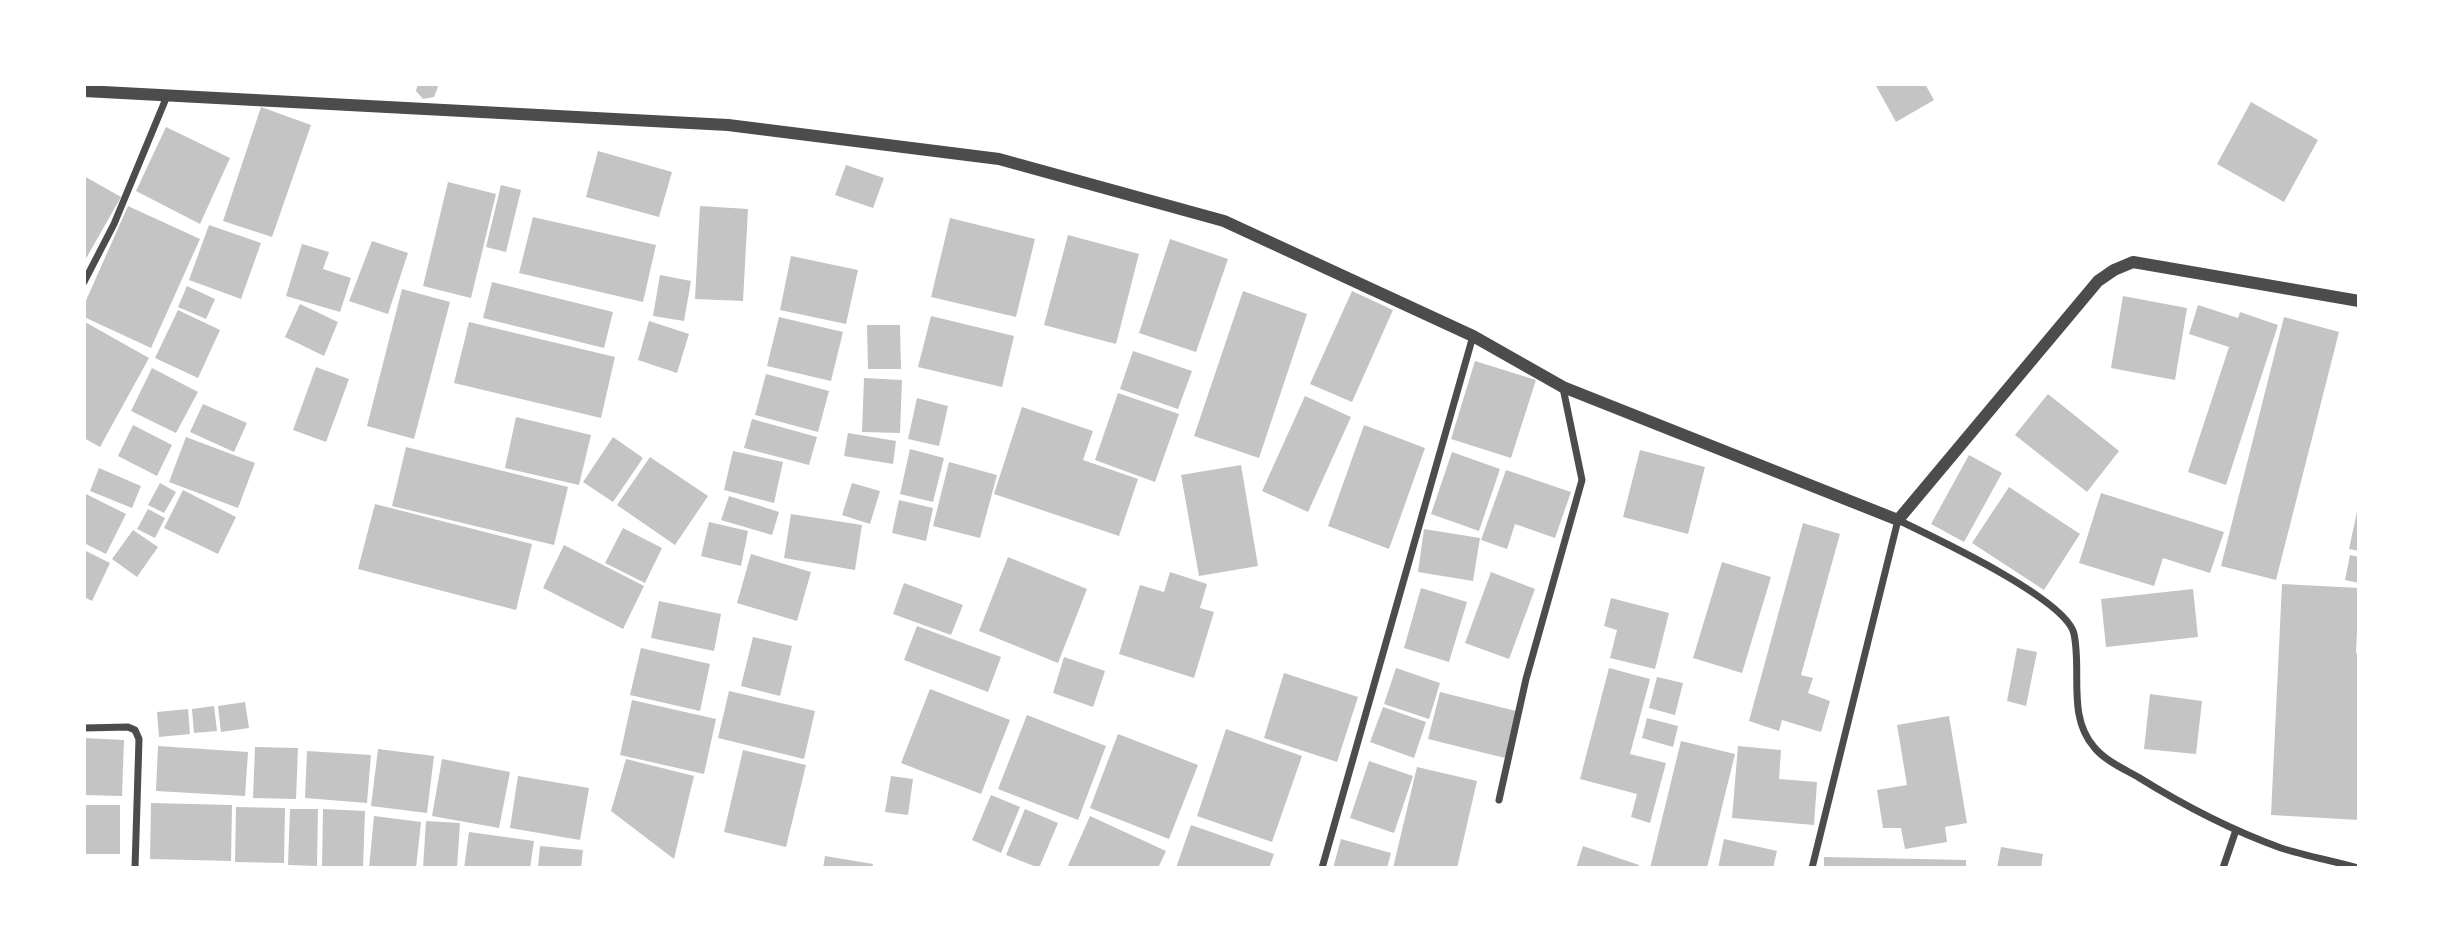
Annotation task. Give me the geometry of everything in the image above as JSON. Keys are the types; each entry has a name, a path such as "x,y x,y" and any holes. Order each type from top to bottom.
{"street":[{"path":"84,91 728,125 999,159 1224,221 1473,336 1563,387 1898,520 1989,566 2062,614 2074,632 2082,729 2094,749 2163,793 2236,830 2283,849 2358,868"},
{"path":"84,282 114,224 167,96"},
{"path":"1812,868 1898,520 2098,281 2133,262 2359,301"},
{"path":"1322,868 1473,336"},
{"path":"1499,800 1532,654 1582,480 1563,387"},
{"path":"84,728 128,727 135,730 139,739 135,868"},
{"path":"2223,868 2236,830"}],"building":[{"path":"418,84 435,84 438,87 434,97 423,99 416,91"},
{"path":"1875,84 1925,84 1934,100 1896,122"},
{"path":"2251,102 2318,140 2284,202 2217,164"},
{"path":"261,107 311,125 272,237 223,221"},
{"path":"166,127 230,158 200,224 136,191"},
{"path":"598,151 672,172 659,217 586,197"},
{"path":"846,165 884,178 873,208 835,195"},
{"path":"84,176 121,197 84,262"},
{"path":"448,182 496,194 471,298 423,286"},
{"path":"501,185 521,190 506,252 486,247"},
{"path":"128,206 200,239 151,348 84,317 84,305"},
{"path":"700,206 748,209 743,301 695,299"},
{"path":"533,217 656,245 643,302 519,273"},
{"path":"950,218 1035,239 1016,317 931,297"},
{"path":"209,225 261,243 241,299 189,280"},
{"path":"1068,235 1139,254 1116,344 1044,325"},
{"path":"1170,239 1228,259 1196,352 1139,333"},
{"path":"372,241 408,253 388,314 349,301"},
{"path":"302,244 329,252 323,269 351,278 340,312 286,296"},
{"path":"791,256 858,270 846,324 780,310"},
{"path":"660,275 691,281 684,321 653,316"},
{"path":"492,282 613,312 604,348 483,318"},
{"path":"187,286 215,299 206,319 178,307"},
{"path":"402,289 450,302 414,439 367,426"},
{"path":"1243,291 1307,314 1259,458 1194,436"},
{"path":"1352,291 1393,310 1352,402 1310,384"},
{"path":"2123,296 2187,308 2175,380 2111,368"},
{"path":"300,304 338,322 324,356 285,337"},
{"path":"2198,305 2238,318 2240,312 2278,325 2226,485 2188,472 2229,347 2189,334"},
{"path":"178,310 220,330 198,378 155,358"},
{"path":"931,316 1014,336 1002,387 918,367"},
{"path":"779,317 843,332 831,381 767,366"},
{"path":"2284,317 2339,332 2276,580 2221,566"},
{"path":"649,321 689,334 677,373 638,360"},
{"path":"85,322 149,358 100,447 84,438"},
{"path":"469,322 615,357 601,418 454,383"},
{"path":"867,325 900,325 901,369 868,369"},
{"path":"1133,351 1192,371 1178,409 1120,389"},
{"path":"1475,361 1536,380 1511,458 1451,439"},
{"path":"316,367 349,379 326,442 293,430"},
{"path":"152,368 198,392 176,433 131,411"},
{"path":"766,374 829,391 818,432 755,415"},
{"path":"864,378 902,380 900,433 862,432"},
{"path":"1118,393 1179,414 1155,482 1095,460"},
{"path":"2048,394 2119,451 2087,492 2015,435"},
{"path":"1305,396 1351,417 1308,512 1262,491"},
{"path":"917,398 948,406 939,446 908,439"},
{"path":"203,404 247,423 234,452 190,432"},
{"path":"1022,407 1093,431 1083,460 1138,479 1119,536 994,494"},
{"path":"516,417 591,435 579,485 505,468"},
{"path":"752,419 817,437 809,465 744,448"},
{"path":"133,425 172,445 157,476 118,456"},
{"path":"1364,425 1425,448 1389,549 1328,526"},
{"path":"848,433 896,441 893,464 844,456"},
{"path":"186,437 255,463 238,508 169,482"},
{"path":"613,437 643,458 613,502 583,482"},
{"path":"406,447 568,487 554,545 392,506"},
{"path":"910,449 944,458 933,502 900,494"},
{"path":"1640,450 1705,467 1688,534 1623,517"},
{"path":"733,451 783,462 774,503 724,490"},
{"path":"1452,452 1500,469 1479,531 1431,514"},
{"path":"1969,455 2002,473 1964,542 1931,524"},
{"path":"650,457 708,496 675,545 617,505"},
{"path":"949,462 997,475 980,538 933,526"},
{"path":"1241,465 1258,566 1199,576 1181,475"},
{"path":"99,468 141,486 132,508 90,491"},
{"path":"1506,470 1571,492 1555,538 1515,524 1507,549 1481,540"},
{"path":"160,483 176,492 164,513 148,505"},
{"path":"852,483 880,491 870,524 842,515"},
{"path":"2009,487 2080,534 2044,590 1972,543"},
{"path":"183,490 236,517 218,554 164,528"},
{"path":"84,493 126,514 106,554 84,543"},
{"path":"2101,493 2224,532 2210,573 2163,558 2154,586 2079,563"},
{"path":"729,496 779,512 772,535 721,520"},
{"path":"899,500 933,508 926,541 892,533"},
{"path":"375,504 532,544 516,610 358,569"},
{"path":"2359,508 2359,551 2349,549"},
{"path":"148,509 165,518 155,538 137,529"},
{"path":"791,514 862,525 855,570 784,558"},
{"path":"709,522 748,531 741,566 701,556"},
{"path":"1803,523 1840,534 1801,675 1813,678 1808,693 1830,701 1821,732 1782,720 1779,731 1749,721"},
{"path":"623,528 662,548 645,583 605,563"},
{"path":"1424,529 1480,538 1473,581 1418,572"},
{"path":"133,530 158,547 137,577 112,559"},
{"path":"564,545 644,586 623,629 543,588"},
{"path":"84,550 110,563 92,601 84,597"},
{"path":"751,554 811,572 797,621 737,603"},
{"path":"2350,555 2359,557 2359,583 2345,580"},
{"path":"1008,557 1087,589 1058,663 979,631"},
{"path":"1722,562 1771,577 1742,673 1693,658"},
{"path":"1170,572 1207,584 1200,608 1214,612 1194,678 1119,654 1140,585 1164,592"},
{"path":"1491,572 1535,589 1509,659 1465,643"},
{"path":"904,583 963,605 951,635 893,614"},
{"path":"2282,584 2359,588 2356,653 2359,653 2359,820 2271,815"},
{"path":"1421,588 1467,602 1449,662 1404,648"},
{"path":"2193,589 2198,637 2106,647 2101,599"},
{"path":"1611,598 1669,613 1655,669 1610,658 1617,630 1604,626"},
{"path":"659,601 721,614 714,651 651,638"},
{"path":"917,626 1001,657 988,692 904,660"},
{"path":"753,637 792,646 780,696 741,686"},
{"path":"641,648 710,664 700,711 630,695"},
{"path":"2017,648 2037,652 2026,706 2007,701"},
{"path":"1064,657 1105,671 1093,707 1053,693"},
{"path":"1396,668 1440,683 1429,719 1384,704"},
{"path":"1609,668 1650,679 1630,754 1666,763 1650,823 1631,817 1637,794 1580,779"},
{"path":"1284,673 1358,697 1337,762 1264,738"},
{"path":"1657,677 1683,683 1675,715 1649,708"},
{"path":"930,689 1010,720 981,794 901,763"},
{"path":"729,691 815,711 804,759 718,738"},
{"path":"1440,692 1516,711 1505,758 1428,739"},
{"path":"2150,694 2202,701 2196,754 2144,749"},
{"path":"632,700 716,719 704,774 620,755"},
{"path":"245,702 249,728 221,732 218,706"},
{"path":"214,706 217,731 194,733 192,709"},
{"path":"1383,707 1426,722 1414,758 1370,742"},
{"path":"188,709 190,734 159,737 157,712"},
{"path":"1027,715 1106,746 1078,820 998,789"},
{"path":"1949,716 1967,823 1945,827 1947,842 1905,849 1901,828 1883,828 1877,790 1907,785 1897,725"},
{"path":"1647,718 1678,726 1673,747 1642,738"},
{"path":"1226,729 1302,756 1272,842 1197,816"},
{"path":"1118,734 1198,765 1169,839 1090,808"},
{"path":"84,738 124,740 122,796 84,795"},
{"path":"1681,741 1735,754 1707,868 1650,868"},
{"path":"158,746 248,752 245,796 156,791"},
{"path":"1738,746 1781,750 1779,779 1817,782 1814,825 1732,818"},
{"path":"255,747 298,748 296,799 253,798"},
{"path":"378,749 434,756 427,813 371,806"},
{"path":"743,750 806,765 786,847 724,832"},
{"path":"307,751 371,755 367,803 305,798"},
{"path":"442,759 510,772 499,828 432,816"},
{"path":"626,759 694,776 674,859 611,811"},
{"path":"1369,761 1413,776 1394,833 1350,818"},
{"path":"1417,767 1477,781 1457,868 1393,868"},
{"path":"518,776 589,788 580,840 510,828"},
{"path":"891,776 913,779 908,815 885,812"},
{"path":"991,795 1020,807 1001,853 972,840"},
{"path":"151,803 232,805 231,861 150,859"},
{"path":"84,805 120,805 120,854 84,854"},
{"path":"236,807 285,808 284,863 235,862"},
{"path":"290,809 318,809 317,866 288,865"},
{"path":"323,809 365,811 363,868 322,868"},
{"path":"1025,809 1058,823 1039,868 1006,855"},
{"path":"374,816 421,822 416,868 369,868"},
{"path":"1090,816 1166,851 1158,868 1067,868"},
{"path":"426,821 460,823 457,868 423,868"},
{"path":"1191,825 1274,854 1269,868 1176,868"},
{"path":"469,832 534,841 530,868 464,868"},
{"path":"1341,839 1391,853 1387,868 1333,868"},
{"path":"1724,839 1777,851 1773,868 1718,868"},
{"path":"540,846 583,850 581,868 538,868"},
{"path":"1583,846 1639,865 1638,868 1576,868"},
{"path":"2001,847 2043,854 2041,868 1997,868"},
{"path":"825,856 873,864 872,868 823,868"},
{"path":"1824,857 1966,860 1966,868 1824,868"}]}
